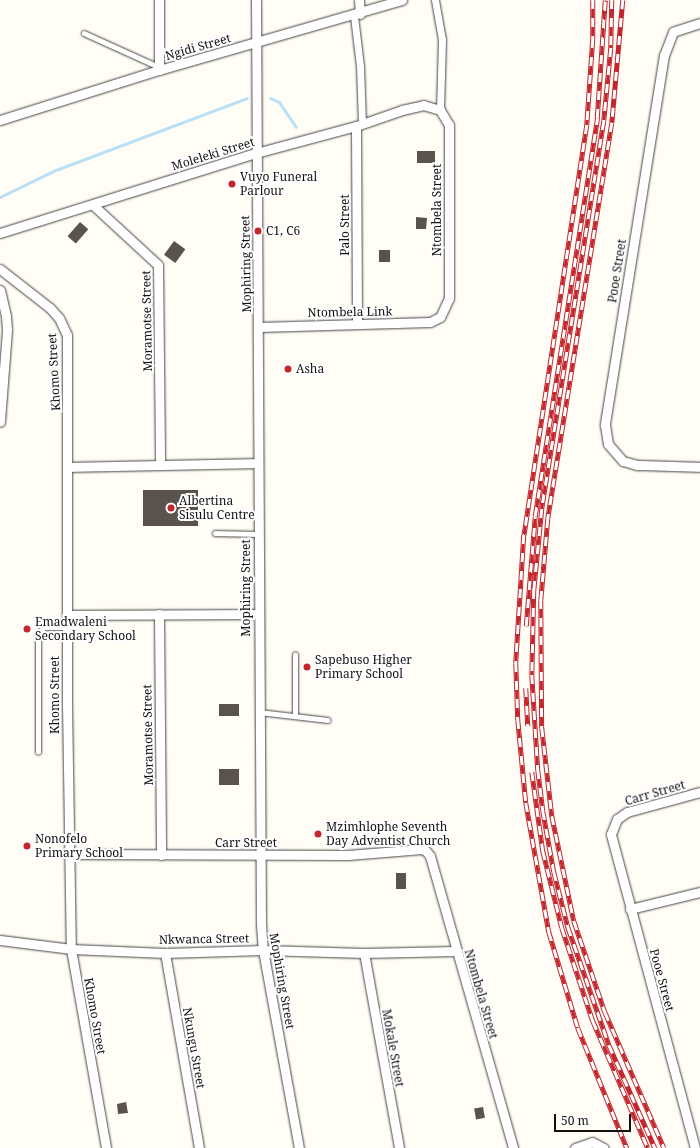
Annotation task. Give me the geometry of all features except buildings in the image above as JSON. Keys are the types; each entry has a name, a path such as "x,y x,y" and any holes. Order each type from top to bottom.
{"street":[{"path":"159,0 159,69"},
{"name":"Mophiring Street","path":"256,0 256,153 259,327 257,534 260,712 260,855 263,950 299,1148"},
{"path":"359,0 357,15 360,66 359,125"},
{"name":"Ngidi Street","path":"0,120 159,69 357,15 402,0"},
{"path":"435,0 442,39 437,108"},
{"name":"Pooe Street","path":"700,23 673,32 664,55 605,425 608,444 623,461 637,465 700,467"},
{"name":"Moleleki Street","path":"0,233 256,153 359,125 417,107 437,108"},
{"name":"Ntombela Street","path":"437,108 449,125 449,298 440,317"},
{"name":"Palo Street","path":"357,324 359,125"},
{"name":"Moramotse Street","path":"93,205 158,265 160,465"},
{"name":"Khomo Street","path":"0,269 50,308 65,327 68,354 69,854 71,949 106,1148"},
{"path":"0,290 6,316 7,346 0,422"},
{"name":"Ntombela Link","path":"259,327 430,322 440,317"},
{"path":"69,467 257,463"},
{"name":"Moramotse Street","path":"159,614 161,855"},
{"path":"68,615 258,614"},
{"name":"Carr Street","path":"617,819 627,812 700,792"},
{"name":"Pooe Street","path":"617,819 612,828 612,843 695,1148"},
{"name":"Ntombela Street","path":"422,849 430,856 513,1148"},
{"name":"Carr Street","path":"69,854 348,855 422,849"},
{"path":"630,909 700,892"},
{"name":"Nkwanca Street","path":"0,940 71,949 165,953 263,950 364,953 456,951"},
{"name":"Nkungu Street","path":"165,953 199,1148"},
{"name":"Mokale Street","path":"364,953 400,1148"},
{"path":"575,1148 592,1142 604,1148"}],"lane":[{"path":"84,34 159,69"},
{"path":"215,533 257,534"},
{"path":"38,752 38,634 43,628 68,628"},
{"path":"295,655 295,716"},
{"path":"260,712 328,720"}],"waterway":[{"path":"0,197 53,171 247,98"},
{"path":"270,98 279,102 296,127"}],"railway":[{"path":"593,0 593,39 587,125 524,535 516,663 518,720 526,803 549,932 578,1028 627,1148"},
{"path":"526,626 535,516 597,118 605,0"},
{"path":"612,0 611,48 604,121 542,509 534,590 532,675 538,770 543,811 554,872 568,927 609,1045 655,1148"},
{"path":"623,0 612,123 548,519 541,600 542,728 552,816 574,921 605,1012 664,1148"},
{"path":"526,688 528,726"},
{"path":"532,772 543,851 562,928 593,1021 648,1148"}],"place":[{"name":"Vuyo Funeral Parlour","path":"232,184"},
{"name":"C1, C6","path":"258,231"},
{"name":"Asha","path":"288,369"},
{"name":"Albertina Sisulu Centre","path":"171,508"},
{"name":"Emadwaleni Secondary School","path":"27,629"},
{"name":"Sapebuso Higher Primary School","path":"307,667"},
{"name":"Mzimhlophe Seventh Day Adventist Church","path":"318,834"},
{"name":"Nonofelo Primary School","path":"27,846"}]}
